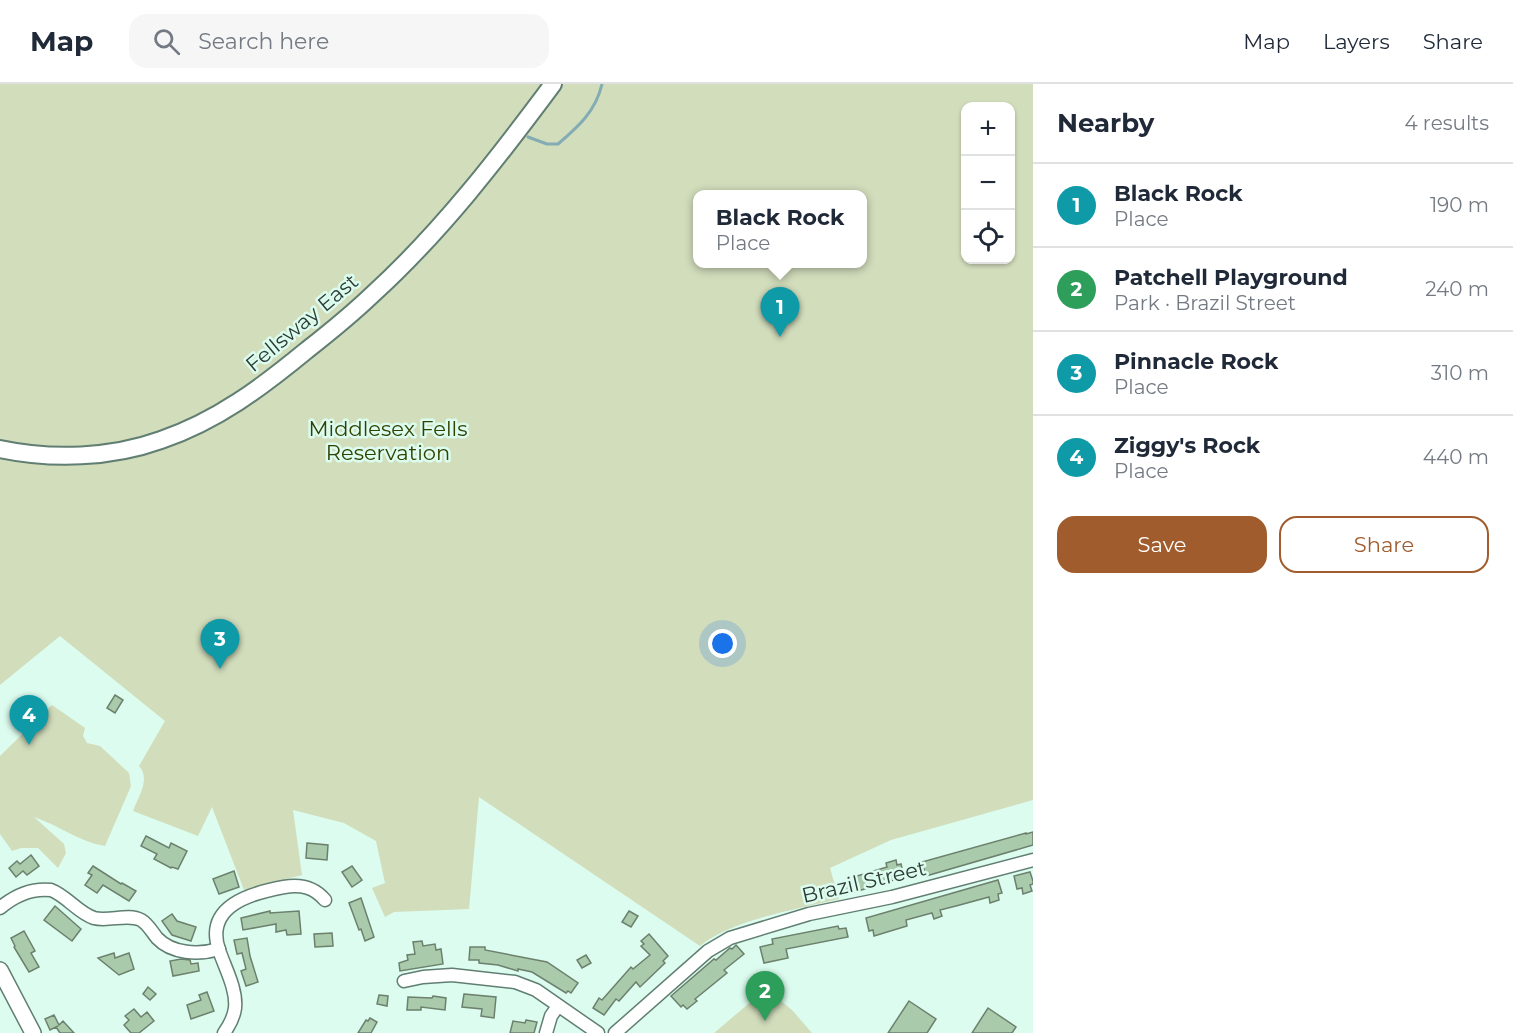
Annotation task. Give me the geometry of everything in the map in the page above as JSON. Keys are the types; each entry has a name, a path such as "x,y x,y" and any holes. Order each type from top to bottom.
{"main road":[{"name":"Fellsway East","path":"0,449 64,455 123,450 160,441 190,429 240,402 290,364 374,293 473,187 553,84"}],"street":[{"name":"Brazil Street","path":"615,1033 708,951 730,938 830,909 892,897 1033,860"},
{"path":"224,1033 233,1017 235,1003 216,939 225,912 234,902 266,891 291,886 310,888 326,900"},
{"path":"0,908 19,895 44,889 51,890 92,917 105,920 139,920 148,926 160,941 176,949 206,952 219,949"},
{"path":"0,970 33,1033"},
{"path":"404,981 423,976 452,975 515,982 531,988 598,1033"},
{"path":"546,1033 549,1021 558,1006"}],"green space":[{"name":"Middlesex Fells Reservation","path":"0,84 1033,84 1033,800 891,840 830,868 839,899 747,922 713,937 700,946 479,797 469,909 394,912 385,917 372,888 385,883 376,841 344,823 293,810 302,875 244,890 212,807 198,836 133,811 144,782 139,766 165,721 60,636 0,685"},
{"path":"52,705 85,728 83,736 87,743 100,746 129,773 131,786 105,846 87,841 34,817 64,844 66,853 58,868 38,848 21,848 12,851 0,834 0,756"},
{"path":"766,989 792,1010 812,1033 714,1033"}],"building":[{"path":"115,695 123,700 115,713 107,708"},
{"path":"1033,832 1033,845 926,876 922,862"},
{"path":"146,836 169,848 171,843 187,851 178,869 154,859 157,854 141,846"},
{"path":"307,843 328,845 327,860 306,858"},
{"path":"31,855 39,866 27,875 23,871 16,877 9,868 17,861 20,864"},
{"path":"896,860 897,865 901,864 904,877 845,895 843,886 858,882 857,876 887,867 886,863"},
{"path":"93,866 136,891 129,901 103,885 97,893 85,885 92,875 88,873"},
{"path":"352,866 362,880 352,887 342,872"},
{"path":"234,871 239,887 219,894 213,879"},
{"path":"1030,872 1033,881 1030,885 1032,891 1023,894 1022,888 1017,889 1014,876"},
{"path":"998,880 1002,893 998,894 999,900 990,903 989,897 940,910 942,916 934,919 932,913 906,920 907,926 874,936 873,930 869,931 866,918"},
{"path":"361,898 374,937 365,941 349,903"},
{"path":"55,906 81,929 72,941 44,920"},
{"path":"270,911 270,913 299,911 301,934 287,935 286,930 276,932 276,924 243,930 241,918"},
{"path":"629,911 638,916 631,927 622,922"},
{"path":"172,914 177,921 196,927 191,941 172,935 162,921"},
{"path":"838,926 839,929 846,928 848,937 786,949 788,958 764,963 760,947 773,944 772,939"},
{"path":"24,931 35,951 31,953 39,967 29,972 11,938"},
{"path":"332,933 333,946 315,947 314,934"},
{"path":"649,934 668,956 663,961 665,963 640,987 636,982 619,1001 616,999 604,1015 593,1008 599,998 602,1000 631,967 633,969 650,955 641,946 644,944 641,941"},
{"path":"247,938 258,982 246,986 241,971 246,969 242,953 237,954 234,940"},
{"path":"422,941 423,946 435,944 436,950 441,949 443,964 400,971 399,963 408,960 407,955 415,954 413,942"},
{"path":"736,945 744,954 724,970 727,973 695,999 697,1001 687,1009 683,1005 681,1007 671,996 714,959 716,960"},
{"path":"470,947 485,947 485,950 547,962 578,983 571,993 568,991 566,993 532,972 479,963 479,960 469,960"},
{"path":"114,953 115,958 129,953 134,969 119,975 98,958"},
{"path":"586,955 591,963 582,968 577,960"},
{"path":"190,960 191,964 198,963 199,971 173,976 170,961"},
{"path":"148,987 156,994 150,1000 143,994"},
{"path":"207,992 214,1011 191,1019 187,1005 201,1000 199,995"},
{"path":"464,994 496,997 494,1018 481,1016 482,1009 462,1007"},
{"path":"379,995 388,996 387,1006 377,1004"},
{"path":"433,996 446,998 445,1010 421,1007 421,1010 407,1010 408,997 432,998"},
{"path":"909,1001 936,1019 927,1033 888,1033"},
{"path":"988,1008 1016,1027 1012,1033 972,1033"},
{"path":"134,1009 141,1017 147,1012 154,1021 139,1033 131,1033 124,1025 129,1020 125,1016"},
{"path":"54,1015 59,1025 63,1021 74,1033 60,1033 56,1027 50,1030 45,1019"},
{"path":"370,1018 377,1022 371,1033 358,1033 366,1020"},
{"path":"526,1020 537,1022 534,1033 510,1033 513,1021 525,1023"}],"waterway":[{"path":"528,137 547,144 558,144 579,125 591,110 602,84"}],"place":[{"name":"Black Rock","path":"780,337"},
{"name":"Pinnacle Rock","path":"220,669"},
{"name":"Ziggy's Rock","path":"29,745"},
{"name":"Patchell Playground","path":"765,1021"}]}
